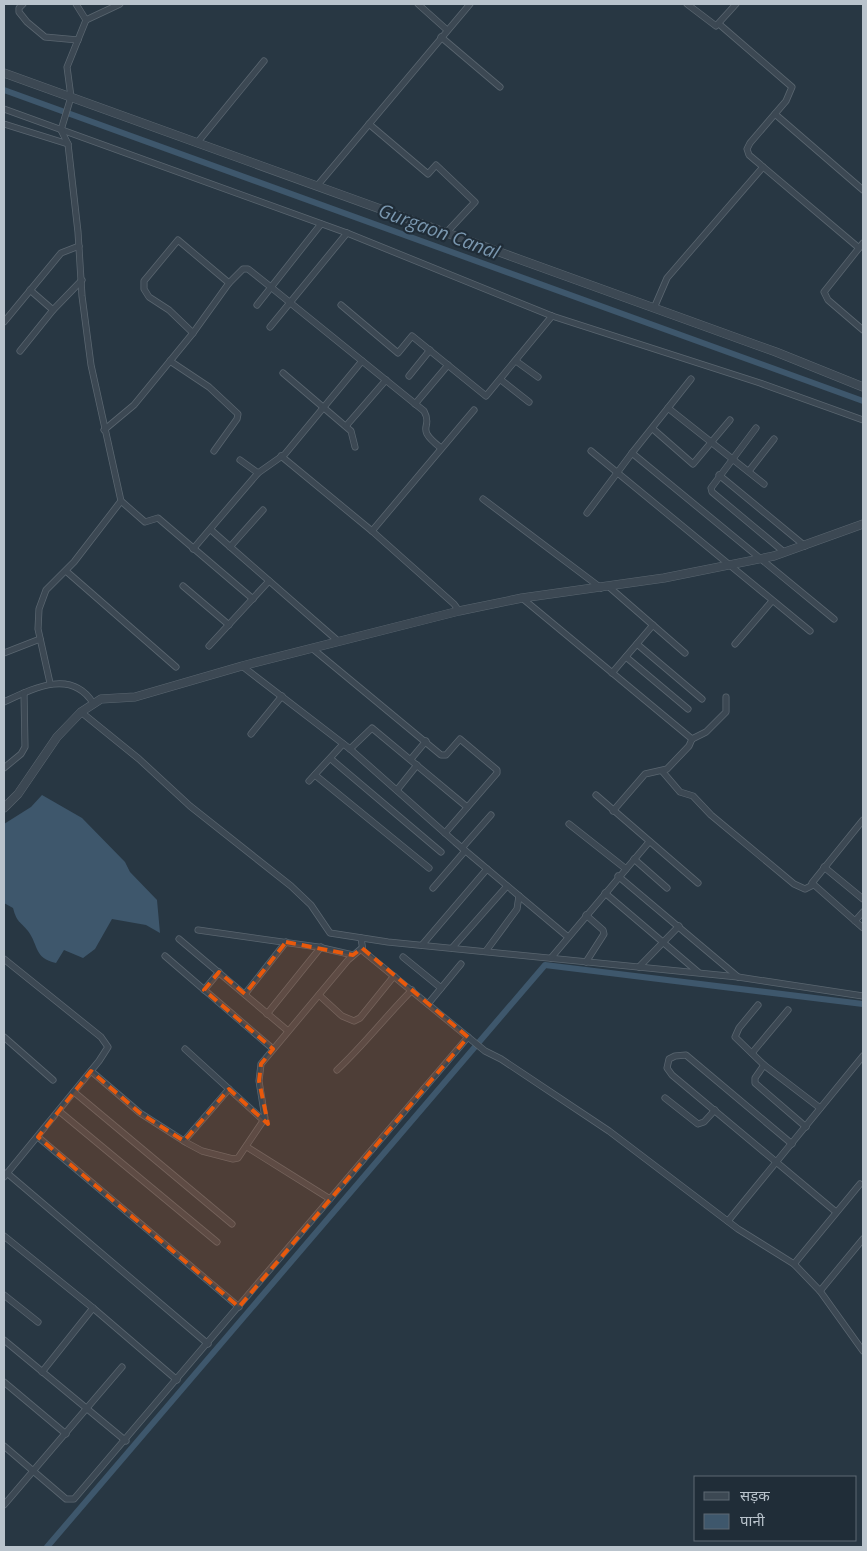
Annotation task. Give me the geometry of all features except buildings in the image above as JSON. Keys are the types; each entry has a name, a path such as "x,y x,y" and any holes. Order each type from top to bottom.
{"street":[{"path":"23,4 19,12 27,22 45,37 78,40"},
{"path":"76,4 86,20"},
{"path":"120,4 86,20 67,67 71,97 62,130 68,144 79,246 82,296 91,365 104,430 121,501 145,522 158,518 252,599"},
{"path":"418,4 447,30"},
{"path":"317,186 470,4"},
{"path":"687,4 716,26 736,4"},
{"path":"719,24 791,84 792,92 747,149 749,155 763,167 861,246 824,292 828,300 863,330"},
{"path":"441,37 500,87"},
{"path":"197,143 264,61"},
{"path":"4,73 776,352 863,387"},
{"path":"4,109 347,233 552,316 760,382 863,420"},
{"path":"775,114 863,190"},
{"path":"4,124 68,144"},
{"path":"369,124 428,174 436,165 475,202 446,233"},
{"path":"654,308 667,278 763,167"},
{"path":"257,305 321,224"},
{"path":"270,327 347,233"},
{"path":"193,334 169,310 149,297 144,290 144,281 178,240 229,283"},
{"path":"4,322 61,253 79,246"},
{"path":"104,430 134,405 193,334 229,283 242,269 248,269 415,404 426,416 424,431 427,437 441,448"},
{"path":"20,351 53,310 82,280"},
{"path":"30,290 53,310"},
{"path":"341,305 398,353 412,336 486,396 552,316"},
{"path":"409,376 430,350"},
{"path":"516,360 538,377"},
{"path":"170,361 208,387 238,414 237,419 214,451"},
{"path":"194,549 258,473 281,456 324,409 362,361"},
{"path":"415,404 448,365"},
{"path":"283,373 351,431 355,447"},
{"path":"587,513 690,379"},
{"path":"346,426 386,380"},
{"path":"501,380 529,402"},
{"path":"668,408 764,484"},
{"path":"372,531 474,410"},
{"path":"652,429 690,463 698,461 730,420"},
{"path":"756,428 732,457 711,488 712,492 784,552"},
{"path":"749,471 774,440"},
{"path":"591,452 810,631"},
{"path":"632,453 834,619"},
{"path":"281,456 372,531 454,604 459,611"},
{"path":"240,460 258,473"},
{"path":"719,475 805,546"},
{"path":"483,499 605,587 653,625 684,653"},
{"path":"50,683 40,639 38,610 46,590 66,571 121,501"},
{"path":"230,547 264,510"},
{"path":"4,808 18,794 57,737 81,712 101,699 135,697 242,666 459,611 522,598 664,578 761,559 805,546 863,524"},
{"path":"211,530 338,641"},
{"path":"66,571 176,667"},
{"path":"209,646 269,581"},
{"path":"183,586 228,625"},
{"path":"522,598 692,740"},
{"path":"735,644 772,601"},
{"path":"612,673 653,625"},
{"path":"4,653 40,639"},
{"path":"637,644 702,699"},
{"path":"313,649 444,756 458,740 462,739 497,770 497,774 445,833"},
{"path":"626,657 688,709"},
{"path":"242,666 350,749 464,850 568,937"},
{"path":"4,702 50,683 73,685 88,695 93,703"},
{"path":"4,768 20,754 24,747 24,693"},
{"path":"250,734 282,696"},
{"path":"613,811 645,774 662,771 689,746 692,740 706,732 726,712 726,696"},
{"path":"81,712 139,759 190,806 291,886 311,905 330,933 362,944 422,945 640,968 698,972 863,996"},
{"path":"350,749 372,728 467,807"},
{"path":"410,759 426,741"},
{"path":"309,781 343,744"},
{"path":"331,759 441,852"},
{"path":"397,790 418,765"},
{"path":"662,771 680,792 693,796 706,810 794,884 805,889 813,885 814,880 863,820"},
{"path":"315,775 429,868"},
{"path":"596,795 698,883"},
{"path":"433,888 491,814"},
{"path":"569,824 626,870"},
{"path":"551,958 618,876 626,870 649,842"},
{"path":"634,859 667,888"},
{"path":"824,867 863,899"},
{"path":"422,945 487,869"},
{"path":"618,876 738,977"},
{"path":"813,885 863,928"},
{"path":"452,948 507,886"},
{"path":"604,893 698,972"},
{"path":"486,951 517,909 519,896"},
{"path":"856,921 863,912"},
{"path":"586,915 603,930 604,934 586,962"},
{"path":"640,968 679,926"},
{"path":"198,930 321,947 353,955"},
{"path":"179,939 288,1031"},
{"path":"245,994 286,942"},
{"path":"91,1071 140,1113 184,1141 202,1151 233,1159 242,1154 264,1120 265,1112 259,1081 261,1064 362,944"},
{"path":"362,944 379,966 412,990 480,1047 609,1131 728,1221 794,1264 820,1291 863,1352"},
{"path":"267,1014 321,947"},
{"path":"165,956 273,1049"},
{"path":"403,957 441,988"},
{"path":"4,959 107,1043 106,1052 5,1175 208,1344"},
{"path":"428,1004 461,964"},
{"path":"204,990 219,972"},
{"path":"319,995 342,1016 354,1021 360,1018 394,976"},
{"path":"337,1070 362,1048 386,1016 412,990"},
{"path":"758,1005 735,1034 736,1039 764,1065 820,1108"},
{"path":"752,1054 788,1010"},
{"path":"4,1037 53,1080"},
{"path":"4,1446 66,1499 74,1499 126,1441 330,1199 470,1038"},
{"path":"186,1049 264,1120"},
{"path":"792,1144 686,1056 672,1057 666,1065 668,1071 836,1212"},
{"path":"728,1221 820,1108 861,1065 863,1056"},
{"path":"764,1065 755,1078 755,1083 806,1127"},
{"path":"184,1141 229,1089"},
{"path":"74,1092 232,1224"},
{"path":"665,1098 698,1124 704,1122 714,1110"},
{"path":"59,1111 218,1242"},
{"path":"38,1137 239,1307"},
{"path":"247,1146 330,1199"},
{"path":"794,1264 860,1184"},
{"path":"4,1236 93,1308 177,1380"},
{"path":"820,1291 863,1239"},
{"path":"4,1294 38,1322"},
{"path":"42,1372 93,1308"},
{"path":"4,1340 126,1441"},
{"path":"4,1505 122,1367"},
{"path":"4,1382 66,1434"}],"highlighted area":[{"path":"286,942 353,955 362,948 468,1037 239,1307 38,1137 91,1071 140,1113 184,1141 229,1089 268,1124 259,1081 261,1064 273,1049 204,990 219,972 245,994"}],"water":[{"path":"42,795 82,818 125,862 130,872 157,900 160,933 146,925 112,919 95,949 83,958 64,950 56,963 40,955 28,931 17,919 13,908 4,903 4,824 31,807"}],"waterway":[{"name":"Gurgaon Canal","path":"4,90 863,401"},
{"path":"47,1547 545,965 863,1004"}]}
